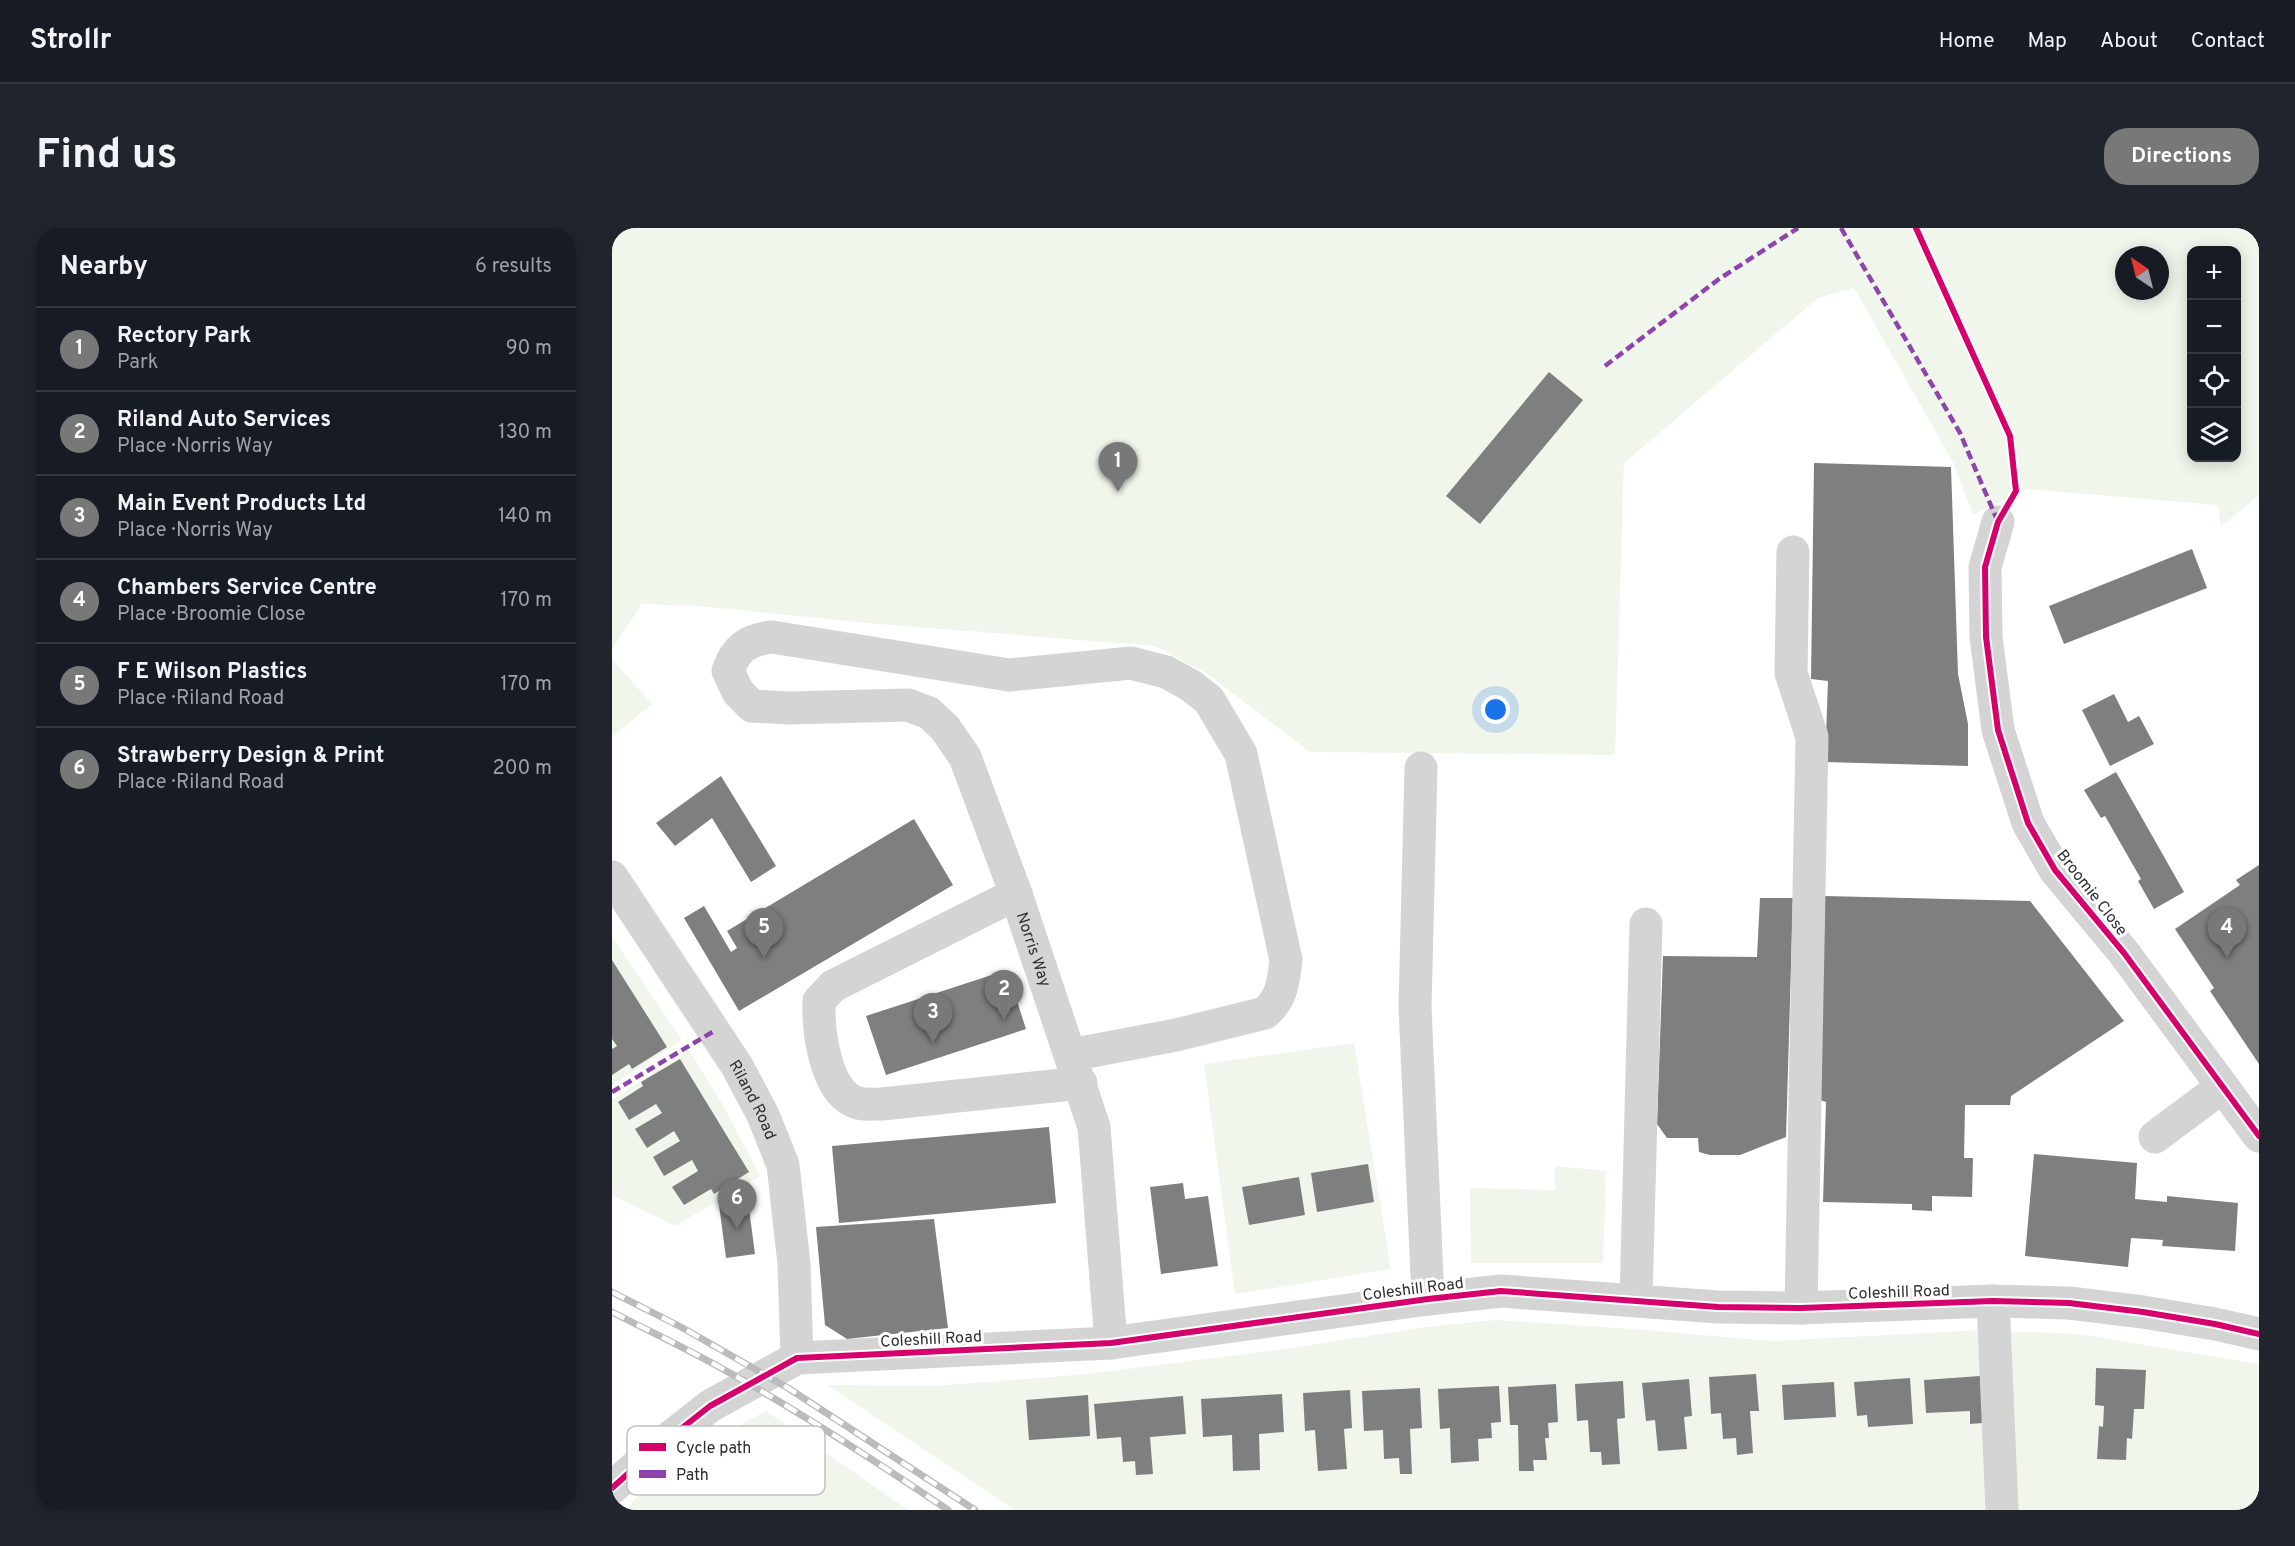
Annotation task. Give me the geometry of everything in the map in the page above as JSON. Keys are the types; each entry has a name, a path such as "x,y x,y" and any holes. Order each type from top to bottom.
{"street":[{"name":"Broomie Close","path":"1998,522 1985,567 1986,637 1998,730 2028,823 2055,870 2124,954 2259,1136"},
{"path":"1793,552 1791,672 1812,737 1801,1308"},
{"name":"Norris Way","path":"1076,1069 1176,1035 1265,1013 1276,1004 1283,986 1286,960 1241,754 1209,700 1190,685 1166,672 1131,663 1009,675 772,637 755,639 734,654 728,671 738,692 752,706 789,708 908,705 929,713 945,728 965,757 1016,894 1094,1127 1111,1343"},
{"path":"1421,768 1415,1006 1428,1299"},
{"name":"Riland Road","path":"612,877 737,1066 763,1115 783,1165 794,1264 797,1358"},
{"path":"1016,894 833,986 819,1001 818,1018 818,1027 829,1070 839,1092 857,1103 882,1104 1076,1069"},
{"path":"1636,1300 1646,924"},
{"path":"2155,1137 2222,1087"},
{"name":"Coleshill Road","path":"685,1426 710,1406 797,1358 1111,1343 1501,1291 1718,1307 1801,1308 1993,1301 2069,1304 2143,1312 2259,1334"},
{"path":"1993,1301 2002,1510"},
{"name":"Coleshill Road","path":"612,1488 627,1474"}],"shaded area":[{"path":"612,228 2259,228 2259,495 2221,527 2218,505 2027,489 1973,515 1954,464 1854,288 1818,298 1624,463 1615,755 1310,752 1206,673 1155,646 879,624 699,606 642,604 612,649"},
{"path":"612,659 652,704 612,737"},
{"path":"612,937 682,1040 612,1085"},
{"path":"1354,1043 1391,1269 1235,1294 1204,1064"},
{"path":"689,1050 724,1107 760,1176 675,1226 612,1195 612,1100"},
{"path":"1555,1166 1606,1171 1603,1263 1471,1263 1470,1188 1555,1190"},
{"path":"1496,1320 1771,1341 1982,1330 1992,1510 1015,1510 827,1385 935,1386 1088,1374 1285,1349 1426,1327"},
{"path":"2005,1331 2080,1334 2259,1364 2259,1510 2015,1510"},
{"path":"766,1411 788,1426 738,1426"},
{"path":"825,1452 908,1510 626,1510 639,1495 825,1495"}],"building":[{"path":"1549,372 1583,400 1480,524 1446,496"},
{"path":"1814,463 1951,467 1958,674 1968,724 1968,766 1825,762 1828,681 1811,679"},
{"path":"2192,549 2207,588 2064,644 2049,606"},
{"path":"2114,694 2128,722 2139,716 2154,744 2110,766 2082,710"},
{"path":"2116,772 2184,892 2154,909 2138,881 2141,879 2105,816 2101,818 2084,790"},
{"path":"721,776 776,866 751,882 712,818 675,846 656,823"},
{"path":"914,819 953,885 739,1011 684,918 704,906 731,952 737,948 727,931"},
{"path":"2259,865 2259,1064 2210,991 2214,988 2175,929 2240,885 2236,880"},
{"path":"1825,896 2030,901 2124,1021 2011,1096 2010,1105 1965,1105 1964,1158 1973,1158 1972,1197 1932,1196 1932,1211 1912,1210 1912,1204 1823,1202 1826,1102 1820,1100"},
{"path":"1760,898 1793,898 1786,1137 1740,1155 1710,1155 1699,1152 1698,1138 1667,1138 1657,1124 1663,956 1757,957"},
{"path":"612,960 667,1047 632,1069 629,1064 612,1075 612,1049 617,1046 612,1039"},
{"path":"1007,970 1026,1029 886,1075 866,1016"},
{"path":"680,1059 749,1172 714,1194 711,1189 684,1205 672,1187 698,1171 692,1160 664,1176 653,1157 680,1141 674,1131 647,1148 635,1129 662,1113 656,1104 629,1120 618,1102 643,1086 641,1082"},
{"path":"1049,1127 1056,1203 839,1223 832,1146"},
{"path":"2034,1154 2137,1163 2135,1199 2167,1202 2167,1196 2238,1203 2235,1251 2162,1246 2163,1240 2131,1238 2128,1267 2025,1256"},
{"path":"1368,1164 1374,1202 1317,1212 1311,1173"},
{"path":"1299,1177 1305,1215 1249,1225 1242,1187"},
{"path":"1183,1183 1185,1199 1208,1196 1218,1266 1161,1274 1150,1187"},
{"path":"748,1201 755,1254 726,1258 719,1205"},
{"path":"934,1219 948,1328 847,1339 825,1325 816,1227"},
{"path":"2096,1368 2146,1370 2144,1409 2134,1409 2132,1439 2127,1438 2126,1460 2097,1459 2099,1426 2103,1427 2104,1406 2095,1405"},
{"path":"1756,1374 1759,1411 1750,1411 1753,1453 1737,1455 1736,1438 1723,1439 1721,1413 1711,1414 1709,1377"},
{"path":"1980,1376 1983,1423 1970,1424 1970,1411 1926,1413 1924,1380"},
{"path":"1910,1378 1913,1424 1868,1427 1867,1415 1857,1416 1854,1382"},
{"path":"1689,1379 1692,1416 1684,1417 1687,1449 1658,1451 1655,1420 1646,1421 1642,1383"},
{"path":"1623,1381 1625,1418 1617,1419 1620,1464 1602,1465 1601,1452 1590,1452 1588,1420 1577,1421 1575,1384"},
{"path":"1834,1382 1836,1417 1784,1420 1782,1385"},
{"path":"1556,1384 1558,1422 1548,1423 1549,1438 1545,1438 1547,1460 1533,1460 1534,1471 1519,1471 1518,1425 1510,1425 1508,1387"},
{"path":"1499,1386 1501,1422 1491,1423 1492,1438 1478,1439 1479,1461 1451,1463 1450,1428 1440,1429 1438,1389"},
{"path":"1420,1388 1422,1428 1410,1429 1412,1474 1400,1474 1399,1458 1384,1459 1383,1430 1364,1431 1362,1391"},
{"path":"1350,1390 1352,1428 1344,1429 1347,1469 1318,1471 1315,1430 1305,1431 1303,1393"},
{"path":"1282,1394 1284,1432 1259,1434 1260,1470 1233,1471 1232,1435 1203,1437 1201,1399"},
{"path":"1088,1395 1090,1436 1029,1440 1026,1400"},
{"path":"1183,1396 1186,1434 1150,1437 1153,1474 1136,1475 1135,1461 1123,1462 1121,1437 1097,1439 1094,1404"}],"railway":[{"path":"612,1292 681,1327 788,1388 975,1510"},
{"path":"612,1312 701,1357 819,1426"},
{"path":"825,1430 948,1510"}],"marked path":[{"path":"1605,366 1719,279 1798,228"},
{"path":"1841,228 1960,433 1998,522"},
{"path":"612,1092 714,1031"}],"cycle path":[{"path":"1916,228 2010,436 2016,491 1998,522 1985,567 1986,637 1998,730 2028,823 2055,870 2124,953 2259,1136"},
{"path":"685,1426 710,1406 797,1358 1111,1343 1501,1291 1718,1307 1801,1308 1993,1301 2069,1303 2143,1312 2259,1334"},
{"path":"612,1488 627,1474"}],"place":[{"name":"Rectory Park","path":"1118,492"},
{"name":"F E Wilson Plastics","path":"764,958"},
{"name":"Chambers Service Centre","path":"2227,958"},
{"name":"Riland Auto Services","path":"1004,1020"},
{"name":"Main Event Products Ltd","path":"933,1043"},
{"name":"Strawberry Design & Print","path":"737,1229"}]}
